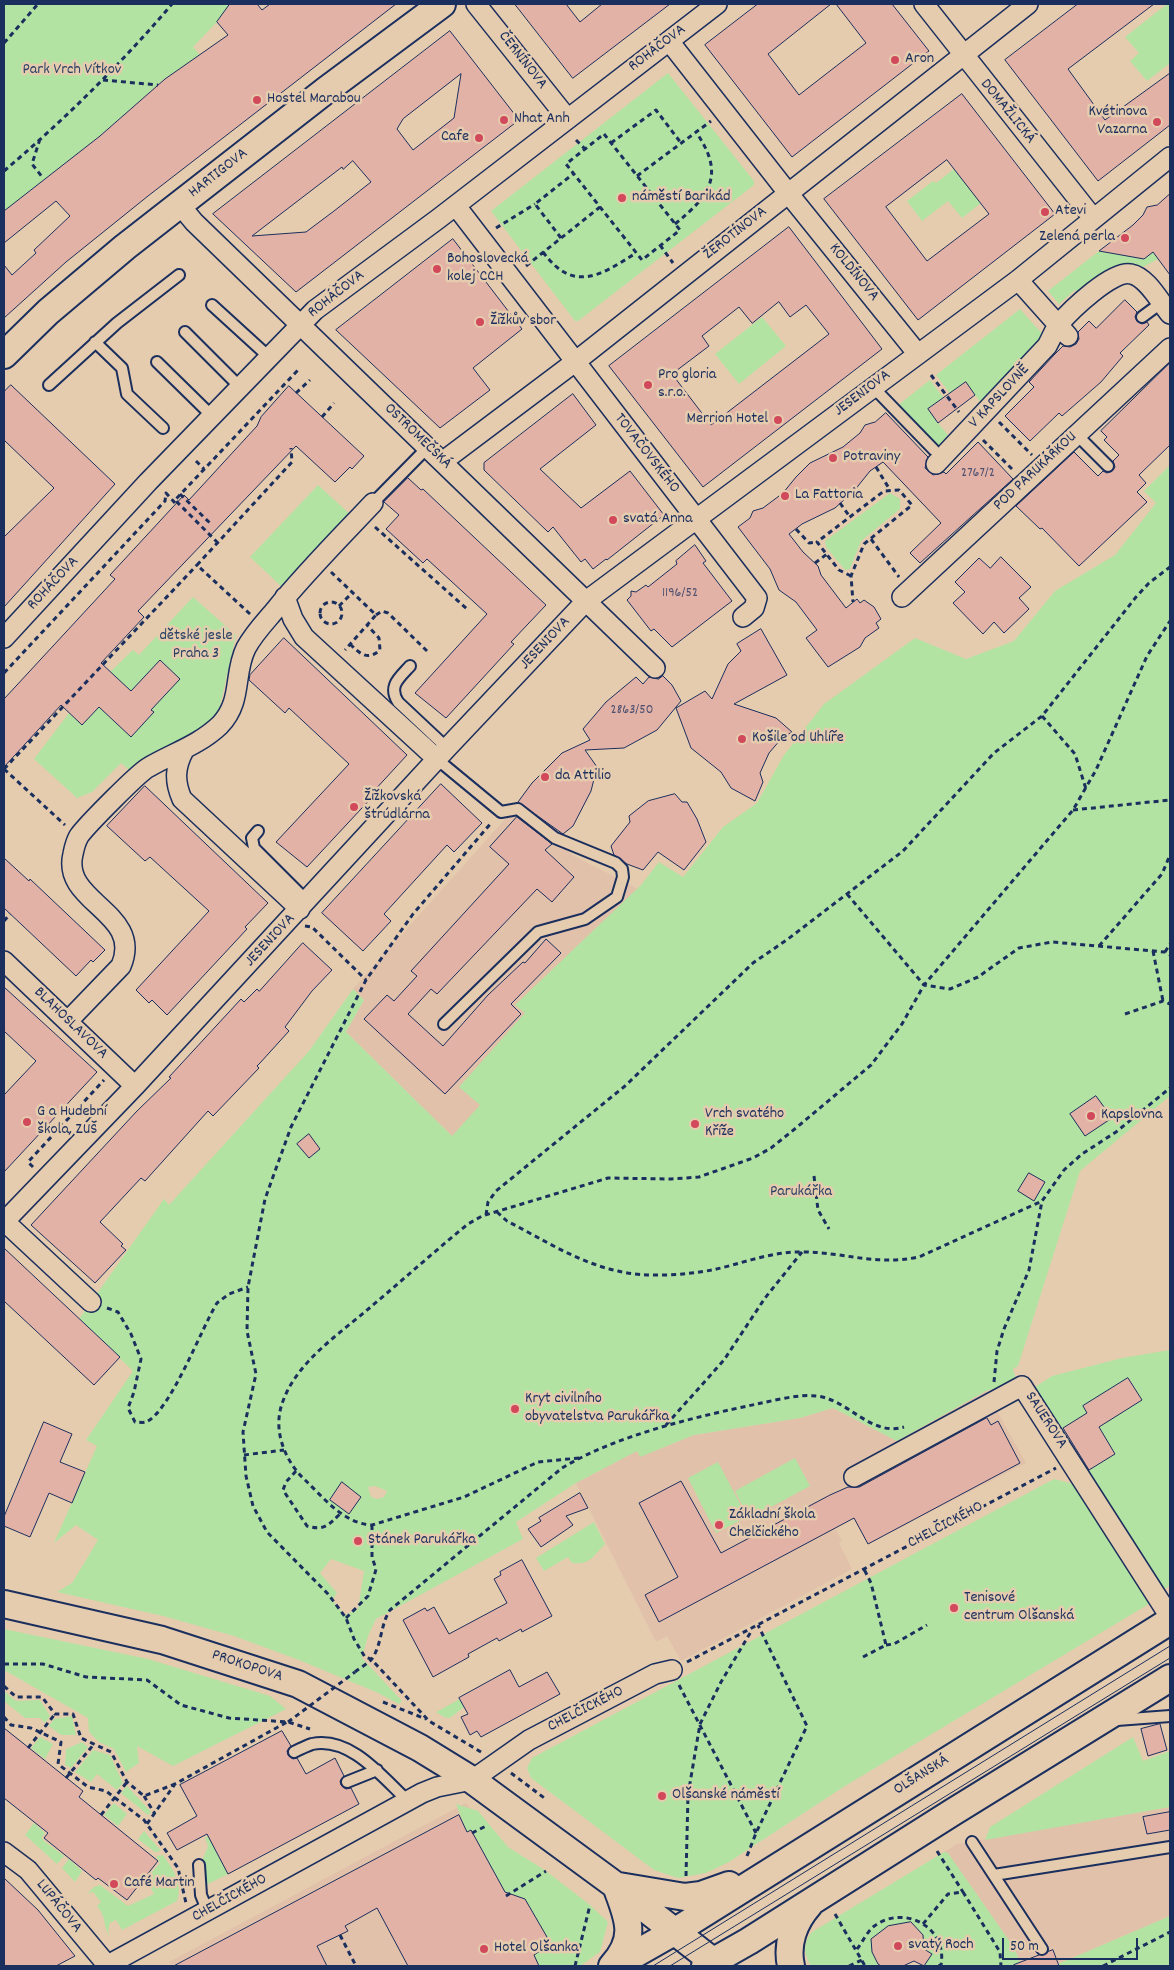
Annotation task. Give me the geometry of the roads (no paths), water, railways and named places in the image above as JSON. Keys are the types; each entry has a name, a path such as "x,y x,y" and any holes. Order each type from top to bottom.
{"street":[{"name":"HARTIGOVA","path":"4,355 75,288 325,91 442,4"},
{"name":"ČERNÍNOVA","path":"476,4 567,118"},
{"name":"ROHÁČOVA","path":"4,638 212,416 315,310 456,206 716,4"},
{"name":"DOMAŽLICKÁ","path":"924,4 1093,218"},
{"name":"ŽEROTÍNOVA","path":"442,462 575,362 962,54 1028,4"},
{"path":"669,41 788,193"},
{"name":"JESENIOVA","path":"4,1221 303,912 442,754 586,601 1018,280 1170,157"},
{"name":"KOLDÍNOVA","path":"788,193 918,353"},
{"name":"OSTROMEČSKÁ","path":"180,205 194,222 299,326 655,668"},
{"path":"456,206 575,362"},
{"name":"V KAPSLOVNĚ","path":"935,457 988,411 1109,279 1121,273 1132,274 1142,280 1166,308"},
{"path":"1018,280 1063,331"},
{"name":"POD PARUKÁŘKOU","path":"902,597 1170,348"},
{"name":"TOVAČOVSKÉHO","path":"575,362 757,598 754,608 743,617"},
{"path":"68,1021 121,966 125,957 126,944 122,932 112,918 79,888 73,872 72,856 79,837 146,768 184,750 210,733 228,716 234,705 245,649 285,597 367,509"},
{"path":"285,597 297,629 332,663 442,754"},
{"path":"184,750 177,764 176,777 177,789 182,799 303,912"},
{"name":"BLAHOSLAVOVA","path":"4,961 135,1086"},
{"path":"4,1221 98,1305"},
{"name":"SAUEROVA","path":"854,1477 1022,1386 1170,1617"},
{"name":"PROKOPOVA","path":"4,1604 162,1640 298,1684 420,1748 472,1780"},
{"name":"OLŠANSKÁ","path":"613,1966 674,1932 1170,1621"},
{"name":"CHELČICKÉHO","path":"107,1966 408,1801 437,1787 472,1780 529,1740 655,1674 672,1670"},
{"path":"472,1780 615,1885 712,1965 953,1812 1170,1678"},
{"name":"LUPÁČOVA","path":"4,1852 28,1870 107,1966"},
{"path":"615,1885 685,1897 700,1895 768,1872"},
{"path":"613,1966 622,1956 628,1936 629,1919 615,1885"},
{"path":"791,1966 788,1954 793,1930 811,1902"}],"lane":[{"path":"50,385 117,323 180,275"},
{"path":"212,305 269,357"},
{"path":"1142,317 1166,308"},
{"path":"185,332 240,387"},
{"path":"95,342 122,368 127,394 163,428"},
{"path":"157,362 212,416"},
{"path":"873,386 935,457"},
{"path":"1076,434 1108,466"},
{"path":"367,509 427,448"},
{"path":"410,666 393,687 393,695 442,754 501,812 518,809 555,838 616,863 622,869 623,877 622,887 617,897 585,919 538,932 444,1024"},
{"path":"258,830 252,838 254,848 303,912"},
{"path":"1103,1721 1170,1716"},
{"path":"294,1752 312,1744 327,1744 349,1750 377,1770 408,1801"},
{"path":"347,1782 377,1770"},
{"path":"972,1842 1042,1949"},
{"path":"994,1875 1170,1847"},
{"path":"199,1865 201,1916"}],"tram line":[{"path":"653,1966 1170,1646"},
{"path":"670,1966 1170,1658"}],"place":[{"name":"Aron","path":"895,60"},
{"name":"Hostel Marabou","path":"257,100"},
{"name":"Nhat Anh","path":"504,120"},
{"name":"Kvétinova Vazarna","path":"1157,122"},
{"name":"Cafe","path":"479,138"},
{"name":"náměstí Barikád","path":"622,198"},
{"name":"Atevi","path":"1045,212"},
{"name":"Zelená perla","path":"1125,238"},
{"name":"Bohoslovecká kolej CCH","path":"437,269"},
{"name":"Žižkův sbor","path":"480,322"},
{"name":"Pro gloria s.r.o.","path":"648,385"},
{"name":"Merrion Hotel","path":"778,420"},
{"name":"Potraviny","path":"833,458"},
{"name":"La Fattoria","path":"785,496"},
{"name":"svatá Anna","path":"613,520"},
{"name":"Košile od Uhlíře","path":"742,739"},
{"name":"da Attilio","path":"545,777"},
{"name":"Žižkovská štrúdlárna","path":"354,807"},
{"name":"Kapslovna","path":"1091,1116"},
{"name":"G a Hudební škola, ZUŠ","path":"27,1122"},
{"name":"Vrch svatého Kříže","path":"695,1124"},
{"name":"Kryt civilního obyvatelstva Parukářka","path":"515,1409"},
{"name":"Základní škola Chelčického","path":"719,1525"},
{"name":"Stánek Parukářka","path":"358,1541"},
{"name":"Tenisové centrum Olšanská","path":"954,1608"},
{"name":"Olšanské náměstí","path":"662,1796"},
{"name":"Café Martin","path":"114,1884"},
{"name":"svatý Roch","path":"898,1946"},
{"name":"Hotel Olšanka","path":"484,1949"}],"park label":[{"name":"Park Vrch Vítkov","path":"72,71"},
{"name":"dětské jesle Praha 3","path":"196,646"},
{"name":"Parukářka","path":"801,1193"}]}
